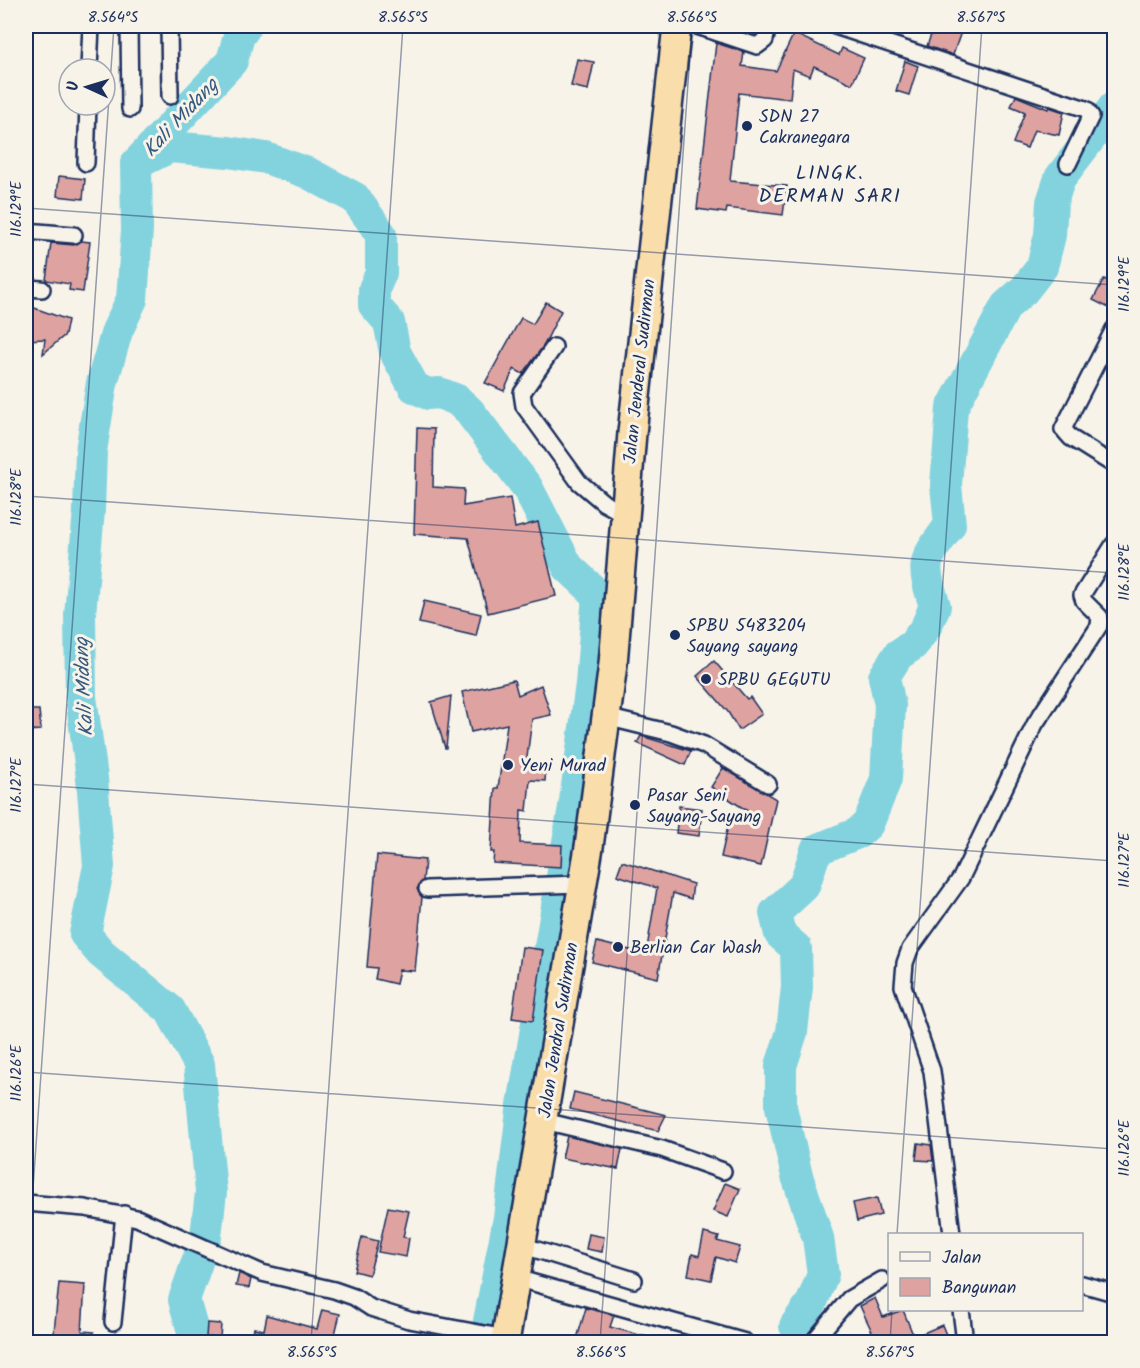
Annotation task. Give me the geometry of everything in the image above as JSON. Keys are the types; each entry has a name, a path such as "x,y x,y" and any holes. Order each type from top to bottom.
{"highway":[{"name":"Jalan Jenderal Sudirman","path":"606,717 613,664 624,514 677,26"},
{"name":"Jalan Jendral Sudirman","path":"502,1339 516,1278 544,1121 561,999 566,884 606,717"}],"street":[{"path":"90,57 91,26"},
{"path":"129,26 130,110"},
{"path":"169,26 170,96"},
{"path":"697,26 757,46 765,40 768,26"},
{"path":"835,26 1086,109 1091,116 1068,164"},
{"path":"86,164 88,117"},
{"path":"26,231 74,235"},
{"path":"26,288 42,289"},
{"path":"1114,329 1063,429 1071,438 1114,465"},
{"path":"554,346 522,393 524,406 579,482 604,503 624,514"},
{"path":"952,1233 932,1071 907,1000 902,974 910,949 961,878 1035,724 1099,627 1100,616 1084,601 1082,595 1114,544"},
{"path":"606,717 671,732 704,745 768,784"},
{"path":"427,888 566,884"},
{"path":"544,1121 662,1149 723,1171"},
{"path":"26,1203 124,1214 174,1232 262,1273 334,1290 371,1308 409,1320 502,1339"},
{"path":"113,1322 124,1214"},
{"path":"521,1245 634,1280"},
{"path":"516,1278 745,1342"},
{"path":"813,1342 849,1299 882,1280"},
{"path":"1083,1284 1114,1293"},
{"path":"961,1311 965,1342"}],"building":[{"path":"934,26 963,26 953,55 927,46"},
{"path":"795,31 797,35 839,55 842,48 864,58 852,84 814,66 810,76 793,69 790,99 739,93 730,181 787,186 783,215 727,208 726,213 697,209 716,43 744,52 742,66 776,71"},
{"path":"577,59 594,62 588,90 571,86"},
{"path":"905,61 918,66 909,95 896,91"},
{"path":"1016,96 1048,109 1049,107 1064,112 1059,135 1034,130 1027,148 1013,143 1025,112 1011,106"},
{"path":"59,176 85,179 83,199 57,196"},
{"path":"81,241 90,242 83,292 69,290 70,284 46,280 51,243 74,245"},
{"path":"1104,279 1114,284 1114,297 1109,308 1093,300"},
{"path":"546,302 561,311 544,345 523,374 514,369 504,391 485,383 521,318 533,324"},
{"path":"26,305 68,320 65,335 43,354 45,339 26,340"},
{"path":"417,428 434,429 433,487 464,489 463,506 510,498 515,528 538,522 556,596 488,613 468,538 414,534"},
{"path":"424,601 481,614 476,636 419,623"},
{"path":"714,661 747,699 750,697 762,714 739,730 728,712 697,676"},
{"path":"514,680 518,695 541,685 551,715 532,719 526,765 546,766 545,781 530,780 527,811 521,810 520,843 562,845 561,867 493,863 494,852 491,852 495,788 498,788 507,724 471,732 462,692"},
{"path":"451,696 446,748 445,748 431,702"},
{"path":"26,710 39,710 41,730 26,731"},
{"path":"641,736 691,751 685,765 637,743"},
{"path":"723,768 776,799 761,866 721,857 731,813 755,816 711,787"},
{"path":"679,806 702,809 699,836 676,833"},
{"path":"377,855 425,860 423,880 417,889 422,897 415,971 399,970 396,984 375,979 377,968 367,967"},
{"path":"622,861 693,884 691,899 673,893 658,978 592,962 597,942 646,954 657,888 617,875"},
{"path":"522,947 543,950 533,1021 512,1018"},
{"path":"574,1092 666,1115 658,1131 570,1109"},
{"path":"567,1136 622,1149 618,1169 562,1158"},
{"path":"918,1143 931,1145 933,1161 916,1160"},
{"path":"725,1183 740,1189 728,1217 713,1211"},
{"path":"877,1198 881,1215 857,1221 853,1203"},
{"path":"388,1207 409,1211 403,1237 409,1238 406,1257 378,1252"},
{"path":"704,1233 719,1237 717,1241 740,1247 735,1263 716,1257 711,1280 688,1275 692,1254 699,1256"},
{"path":"589,1234 604,1237 602,1252 586,1249"},
{"path":"362,1237 378,1241 369,1275 354,1271"},
{"path":"239,1273 251,1279 249,1288 236,1286"},
{"path":"59,1283 85,1285 82,1331 94,1332 94,1342 53,1342"},
{"path":"875,1298 883,1317 903,1311 914,1337 942,1325 949,1342 877,1342 860,1306"},
{"path":"586,1308 614,1315 610,1327 651,1338 650,1342 576,1342"},
{"path":"322,1310 340,1314 335,1334 350,1338 349,1342 251,1342 254,1328 264,1330 267,1315 317,1329"},
{"path":"207,1323 221,1324 220,1338 206,1337"}],"waterway":[{"name":"Kali Midang","path":"196,1342 184,1300 206,1236 211,1192 199,1064 170,1010 101,953 85,934 99,866 92,778 81,697 80,615 89,510 91,451 102,383 117,331 132,299 137,230 136,164 232,61 239,36 246,26"},
{"path":"809,1342 795,1326 812,1302 823,1274 818,1238 797,1176 781,1107 781,1066 792,1032 797,987 796,948 780,934 775,913 804,886 816,850 858,833 868,824 886,779 890,705 884,677 898,655 913,645 926,627 935,606 926,570 930,555 950,525 946,485 952,408 1006,306 1024,290 1042,267 1050,235 1052,202 1060,178 1114,107"},
{"path":"136,164 170,147 228,152 266,158 308,173 355,198 381,234 381,273 374,289 374,305 389,322 395,352 414,387 428,394 439,393 457,400 469,411 527,487 568,567 598,595 591,684 575,801 522,1111 509,1218 485,1342"}],"place":[{"name":"SDN 27 Cakranegara","path":"747,126"},
{"name":"SPBU 5483204 Sayang sayang","path":"675,635"},
{"name":"SPBU GEGUTU","path":"706,679"},
{"name":"Yeni Murad","path":"508,765"},
{"name":"Pasar Seni Sayang-Sayang","path":"635,805"},
{"name":"Berlian Car Wash","path":"618,947"}],"district":[{"name":"LINGK. DERMAN SARI","path":"830,184"}]}
